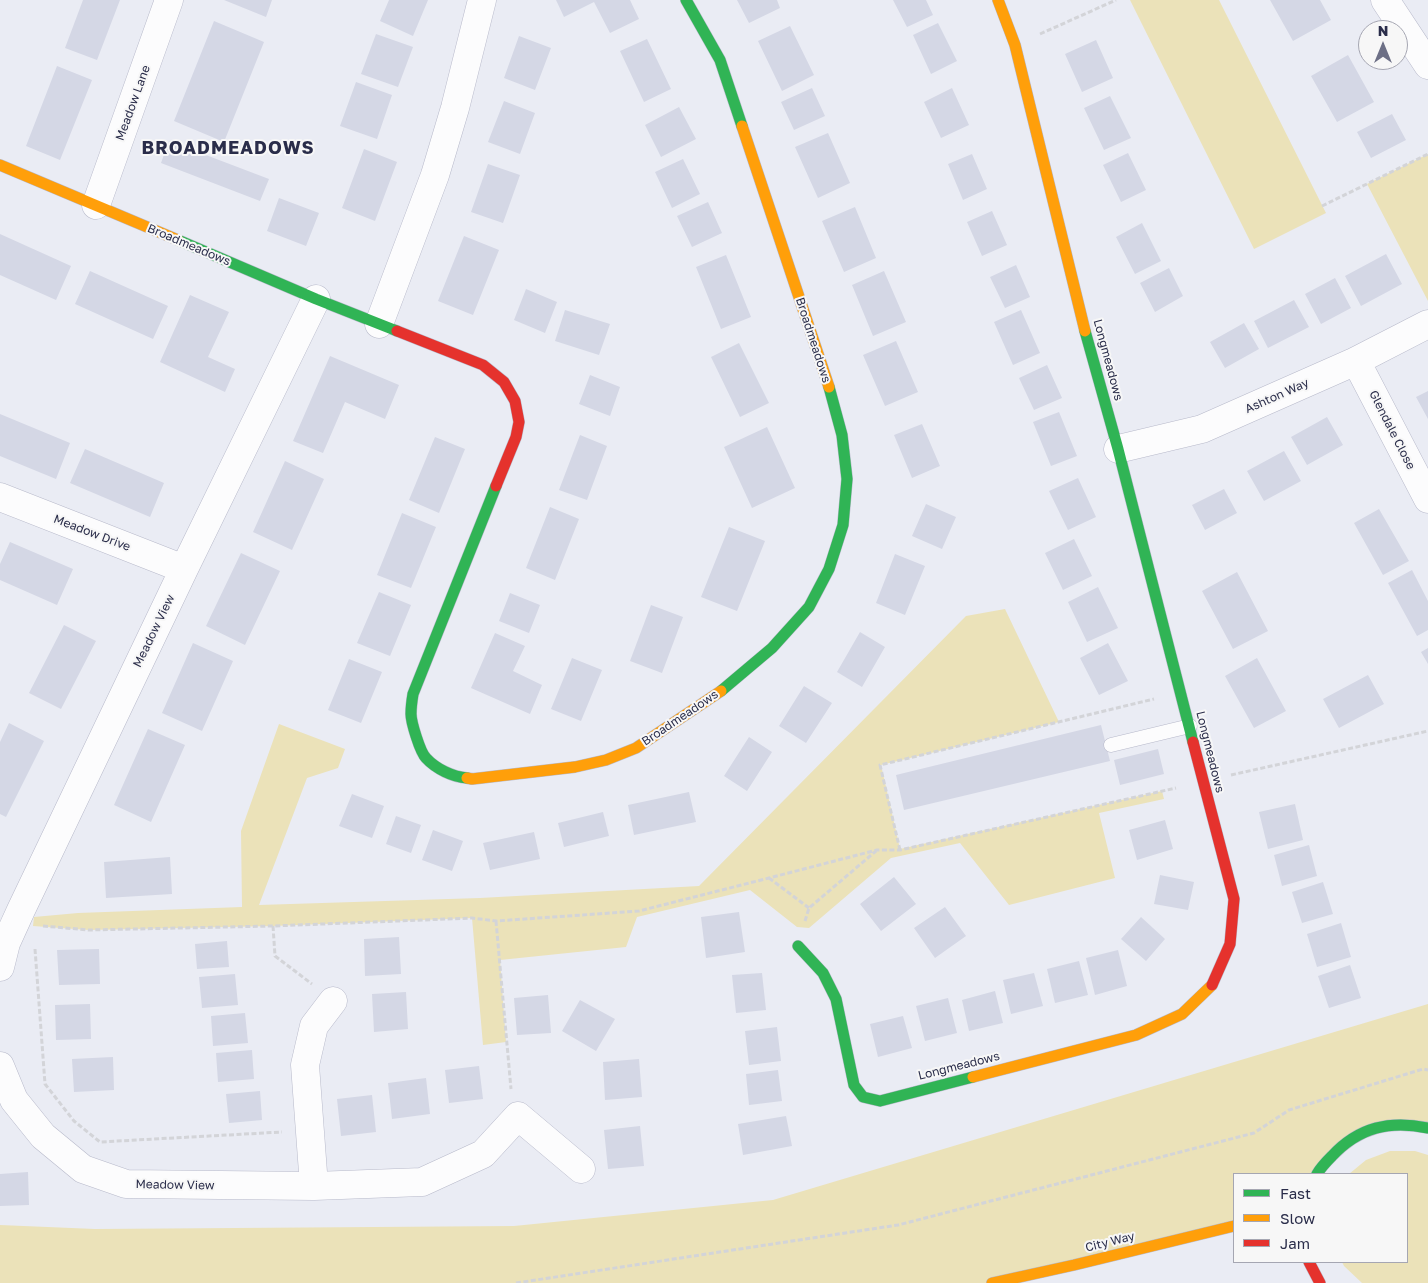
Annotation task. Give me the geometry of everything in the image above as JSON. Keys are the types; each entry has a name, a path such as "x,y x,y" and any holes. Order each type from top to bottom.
{"street":[{"name":"Meadow Lane","path":"96,205 169,0"},
{"path":"379,324 435,175 455,108 482,0"},
{"name":"Broadmeadows","path":"0,165 316,299 483,365 504,382 515,401 520,422 508,458 413,694 412,715 415,732 425,757 456,777 472,779 574,767 606,760 636,748 722,690 772,648 809,607 829,570 843,525 847,479 842,436 830,390 720,60 686,0"},
{"name":"Longmeadows","path":"798,946 823,972 836,999 854,1085 863,1097 880,1101 1136,1035 1182,1014 1214,983 1230,944 1234,899 1118,449 1088,341 1015,45 998,0"},
{"path":"1385,0 1428,65"},
{"name":"Meadow View","path":"0,967 6,943 24,925 184,570 316,299"},
{"name":"Ashton Way","path":"1118,449 1202,429 1356,361 1428,324"},
{"name":"Glendale Close","path":"1356,361 1428,499"},
{"name":"Meadow Drive","path":"0,497 184,570"},
{"path":"314,1186 305,1065 314,1026 333,1000"},
{"name":"Meadow View","path":"0,1066 14,1100 43,1136 83,1170 126,1184 314,1186 422,1182 484,1154 518,1116"},
{"path":"518,1116 581,1169"},
{"path":"1318,1173 1344,1143 1375,1127 1410,1124 1428,1128"},
{"name":"City Way","path":"992,1283 1233,1226"},
{"path":"1310,1263 1320,1283"}],"lane":[{"path":"1112,745 1190,726"}],"path":[{"path":"1015,45 1116,0"},
{"path":"1322,206 1428,154"},
{"path":"900,850 880,765 1181,692"},
{"path":"310,1130 100,1142 74,1121 44,1084 24,925 89,930 273,926 472,918 496,921 639,910 877,850 900,850 1428,731"},
{"path":"798,946 809,908 877,850"},
{"path":"769,878 809,908"},
{"path":"496,921 510,1089 518,1116"},
{"path":"273,926 275,956 333,1000"},
{"path":"516,1283 898,1225 1254,1133 1289,1110 1422,1069 1428,1070"}],"shaded area":[{"path":"1130,0 1219,0 1326,213 1254,249"},
{"path":"1428,154 1428,301 1367,184"},
{"path":"1005,609 1059,722 881,765 900,849 1162,791 1164,799 1099,813 1115,878 1009,905 960,843 891,858 809,928 797,927 750,890 637,917 626,947 500,960 506,1042 483,1045 472,918 273,926 89,930 33,926 34,917 78,913 242,907 241,831 279,724 345,749 338,768 307,778 259,905 480,898 699,886 966,616"},
{"path":"1428,1004 1428,1128 1375,1127 1318,1173 1233,1173 1233,1226 992,1283 0,1283 0,1225 95,1229 514,1226 773,1200"},
{"path":"1390,1151 1415,1151 1428,1155 1428,1283 1362,1283 1344,1266 1342,1263 1408,1263 1408,1173 1350,1173 1366,1160"}],"building":[{"path":"83,0 120,0 97,60 65,48"},
{"path":"224,0 272,0 266,17"},
{"path":"389,0 428,0 413,36 380,21"},
{"path":"556,0 630,0 639,19 610,33 594,2 564,17"},
{"path":"737,0 777,0 780,8 749,23"},
{"path":"893,0 926,0 933,15 907,27"},
{"path":"1270,0 1320,0 1331,20 1293,41"},
{"path":"214,21 264,42 224,142 174,121"},
{"path":"938,23 957,61 931,74 913,35"},
{"path":"790,26 814,75 782,91 758,41"},
{"path":"376,34 413,47 398,87 361,74"},
{"path":"519,36 551,48 535,90 504,78"},
{"path":"647,39 671,89 644,102 620,51"},
{"path":"1096,40 1113,78 1082,92 1065,54"},
{"path":"1348,55 1374,102 1337,122 1311,76"},
{"path":"57,66 92,80 60,160 26,146"},
{"path":"356,82 392,95 377,139 340,126"},
{"path":"812,88 825,116 794,130 781,102"},
{"path":"952,88 969,125 941,138 924,102"},
{"path":"1110,96 1131,138 1104,150 1084,108"},
{"path":"504,101 535,113 520,154 488,142"},
{"path":"679,107 696,139 661,157 645,125"},
{"path":"1392,114 1406,140 1371,158 1357,132"},
{"path":"828,133 850,183 818,198 795,147"},
{"path":"169,141 269,179 260,201 161,163"},
{"path":"364,149 397,162 375,221 342,208"},
{"path":"1128,153 1146,190 1121,202 1103,165"},
{"path":"972,154 987,189 963,200 948,164"},
{"path":"683,159 700,194 672,208 655,172"},
{"path":"488,164 520,175 503,223 471,212"},
{"path":"279,198 319,213 306,246 267,231"},
{"path":"708,202 722,233 692,247 677,216"},
{"path":"855,207 876,258 844,272 822,221"},
{"path":"992,211 1007,245 982,256 967,222"},
{"path":"1142,223 1161,261 1135,274 1116,237"},
{"path":"0,234 71,266 56,300 0,275"},
{"path":"464,236 499,250 473,315 438,301"},
{"path":"1386,254 1402,284 1361,306 1345,276"},
{"path":"726,255 751,317 721,329 696,267"},
{"path":"1016,265 1030,297 1005,308 990,277"},
{"path":"1169,268 1183,296 1155,312 1140,283"},
{"path":"90,271 168,306 153,339 75,304"},
{"path":"884,271 906,322 873,336 852,285"},
{"path":"1335,278 1351,308 1321,324 1305,294"},
{"path":"526,289 557,302 545,333 514,320"},
{"path":"190,295 229,312 208,357 235,369 225,392 160,362"},
{"path":"1294,300 1309,327 1268,348 1254,321"},
{"path":"565,310 610,324 599,355 555,341"},
{"path":"1021,310 1040,353 1013,365 994,322"},
{"path":"1244,323 1259,349 1225,368 1210,342"},
{"path":"896,341 918,392 885,406 863,355"},
{"path":"739,343 769,403 740,417 711,357"},
{"path":"330,356 399,385 385,419 345,402 323,453 293,441"},
{"path":"1047,365 1062,398 1034,410 1019,378"},
{"path":"590,375 620,387 610,416 579,404"},
{"path":"1428,391 1428,419 1416,397"},
{"path":"1059,412 1077,456 1051,466 1033,422"},
{"path":"0,414 70,443 56,479 0,456"},
{"path":"1327,417 1343,445 1307,465 1291,437"},
{"path":"922,424 940,466 912,478 894,435"},
{"path":"767,427 795,488 752,508 724,447"},
{"path":"580,435 607,446 587,500 559,490"},
{"path":"435,437 465,449 439,513 409,500"},
{"path":"85,449 164,483 150,517 70,483"},
{"path":"1284,451 1301,481 1264,501 1247,471"},
{"path":"285,461 324,479 292,550 253,532"},
{"path":"1078,478 1096,517 1068,530 1049,491"},
{"path":"1224,489 1237,513 1205,530 1192,505"},
{"path":"926,504 956,517 942,549 912,536"},
{"path":"550,507 579,519 555,580 526,568"},
{"path":"1379,509 1409,561 1383,575 1354,523"},
{"path":"402,513 436,527 411,588 377,575"},
{"path":"729,527 765,541 737,611 701,597"},
{"path":"1074,539 1092,576 1063,590 1045,553"},
{"path":"10,542 73,569 57,605 0,580 0,564"},
{"path":"241,553 280,571 245,645 206,626"},
{"path":"895,554 925,566 905,615 876,603"},
{"path":"1412,570 1428,601 1428,630 1417,636 1388,583"},
{"path":"1237,572 1268,631 1233,649 1202,591"},
{"path":"1098,587 1118,628 1087,642 1068,602"},
{"path":"379,592 411,605 390,656 357,643"},
{"path":"510,593 540,605 529,633 499,621"},
{"path":"651,605 683,617 662,673 630,661"},
{"path":"64,625 96,641 61,709 29,693"},
{"path":"860,632 885,647 862,687 837,672"},
{"path":"495,633 525,646 513,671 542,685 530,714 471,688"},
{"path":"193,643 233,661 202,731 162,713"},
{"path":"1108,643 1128,681 1099,695 1080,658"},
{"path":"1428,648 1428,664 1421,652"},
{"path":"572,658 602,670 581,721 551,709"},
{"path":"1257,658 1286,711 1254,728 1225,676"},
{"path":"349,659 382,672 361,723 328,710"},
{"path":"1368,675 1384,704 1339,728 1323,699"},
{"path":"804,686 832,703 806,743 779,726"},
{"path":"9,723 44,741 6,817 0,814 0,742"},
{"path":"1101,725 1110,761 904,810 896,775"},
{"path":"148,729 185,745 151,822 114,805"},
{"path":"749,737 772,752 747,791 724,776"},
{"path":"1158,749 1164,774 1120,785 1114,760"},
{"path":"689,792 696,822 634,835 628,805"},
{"path":"352,794 384,806 372,838 339,826"},
{"path":"1295,804 1303,840 1268,849 1259,812"},
{"path":"603,812 609,836 564,847 558,823"},
{"path":"396,816 421,825 411,853 386,844"},
{"path":"1165,820 1173,849 1137,860 1129,830"},
{"path":"433,830 463,841 452,871 422,860"},
{"path":"534,832 540,859 490,870 483,843"},
{"path":"1309,845 1317,876 1282,886 1274,855"},
{"path":"170,857 172,894 106,898 104,862"},
{"path":"1160,875 1194,882 1188,910 1154,904"},
{"path":"894,877 916,904 881,931 860,904"},
{"path":"1323,882 1333,914 1302,923 1292,892"},
{"path":"945,907 966,936 935,958 914,928"},
{"path":"739,912 745,952 706,958 701,917"},
{"path":"1141,917 1165,939 1146,961 1121,939"},
{"path":"1341,923 1351,957 1317,967 1307,934"},
{"path":"399,937 401,974 365,976 364,939"},
{"path":"227,941 229,967 197,969 195,944"},
{"path":"99,949 100,984 59,985 57,950"},
{"path":"1118,950 1127,986 1095,995 1086,958"},
{"path":"1079,961 1088,995 1055,1003 1047,969"},
{"path":"1350,965 1361,998 1329,1008 1318,976"},
{"path":"762,973 766,1010 736,1013 732,975"},
{"path":"1034,973 1043,1006 1011,1014 1003,980"},
{"path":"235,974 238,1005 202,1008 199,977"},
{"path":"995,991 1003,1023 969,1031 962,1000"},
{"path":"406,992 408,1029 374,1032 372,994"},
{"path":"548,995 551,1033 517,1035 514,998"},
{"path":"948,998 957,1033 925,1041 916,1006"},
{"path":"580,1000 615,1019 596,1051 562,1031"},
{"path":"90,1004 91,1039 56,1040 55,1005"},
{"path":"245,1013 248,1043 213,1046 211,1016"},
{"path":"903,1016 912,1048 878,1057 870,1024"},
{"path":"777,1027 781,1061 749,1065 745,1031"},
{"path":"252,1050 254,1079 218,1082 216,1053"},
{"path":"113,1057 114,1090 74,1092 72,1059"},
{"path":"639,1059 642,1097 605,1100 603,1062"},
{"path":"479,1066 483,1099 449,1103 445,1070"},
{"path":"778,1070 782,1101 749,1105 746,1074"},
{"path":"426,1078 430,1114 392,1119 388,1083"},
{"path":"260,1091 262,1120 229,1123 226,1094"},
{"path":"372,1095 376,1132 341,1136 337,1099"},
{"path":"786,1116 792,1146 743,1155 738,1124"},
{"path":"640,1126 644,1166 608,1169 604,1130"},
{"path":"28,1172 29,1205 0,1206 0,1174"}],"traffic: fast":[{"path":"686,0 720,60 742,126"},
{"path":"178,240 316,299 397,331"},
{"path":"1085,331 1118,449 1193,742"},
{"path":"721,691 772,648 809,607 829,569 843,525 847,479 842,435 829,387"},
{"path":"467,778 445,772 426,758 414,730 411,706 413,694 496,486"},
{"path":"798,946 823,973 836,999 854,1085 863,1097 880,1101 973,1077"},
{"path":"1318,1173 1342,1146 1364,1132 1376,1128 1401,1125 1428,1128"}],"traffic: slow":[{"path":"998,0 1015,45 1085,331"},
{"path":"742,126 829,387"},
{"path":"0,165 178,240"},
{"path":"467,778 472,779 575,767 606,760 636,748 721,691"},
{"path":"973,1077 1136,1035 1182,1014 1212,985"},
{"path":"992,1283 1233,1226"}],"traffic: jam":[{"path":"397,331 483,365 504,382 515,401 519,422 516,437 496,486"},
{"path":"1193,742 1234,899 1230,944 1212,985"},
{"path":"1310,1263 1320,1283"}],"district":[{"name":"BROADMEADOWS","path":"228,148"}]}
